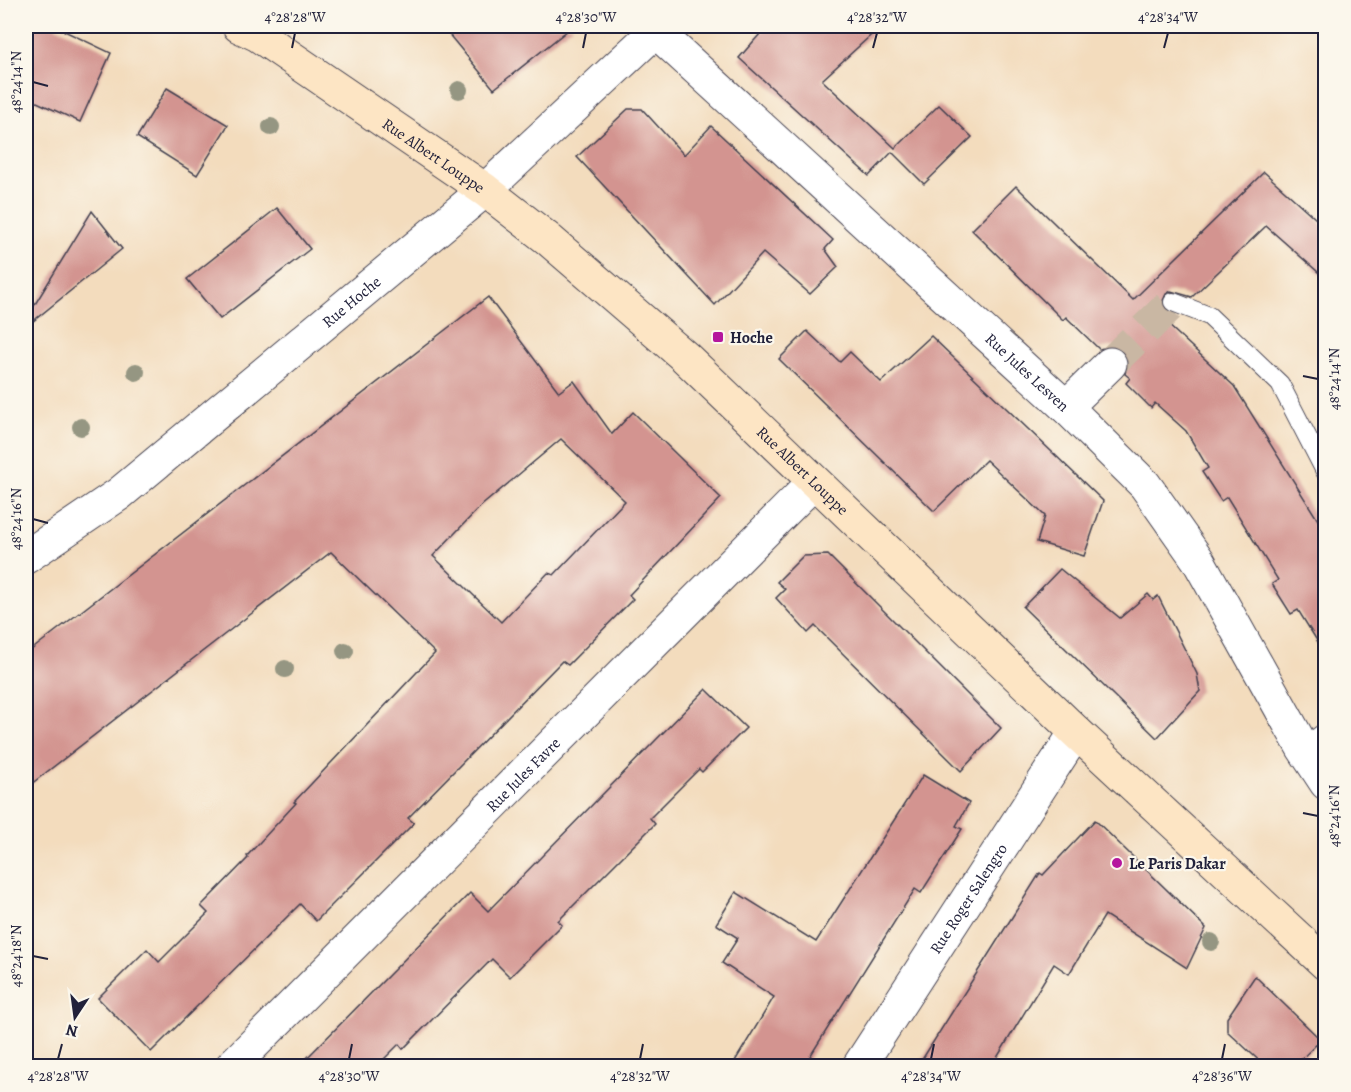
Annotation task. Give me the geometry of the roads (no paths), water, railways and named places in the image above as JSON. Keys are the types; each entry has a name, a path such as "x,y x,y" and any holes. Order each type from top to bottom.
{"main road":[{"name":"Rue Albert Louppe","path":"239,26 258,35 387,126 485,190 548,239 685,357 1076,732 1326,964"}],"street":[{"name":"Rue Hoche","path":"26,557 119,494 485,190 656,27"},
{"name":"Rue Jules Lesven","path":"656,27 1066,408 1145,485 1198,560 1314,739 1326,783"},
{"path":"1066,408 1110,364"},
{"name":"Rue Jules Favre","path":"232,1066 814,482"},
{"name":"Rue Roger Salengro","path":"859,1066 1076,732"}],"lane":[{"path":"1173,302 1209,316 1280,384 1326,473"}],"tunnel":[{"path":"1110,364 1173,302"}],"place":[{"name":"Hoche","path":"718,337"},
{"name":"Le Paris Dakar","path":"1117,863"}]}
